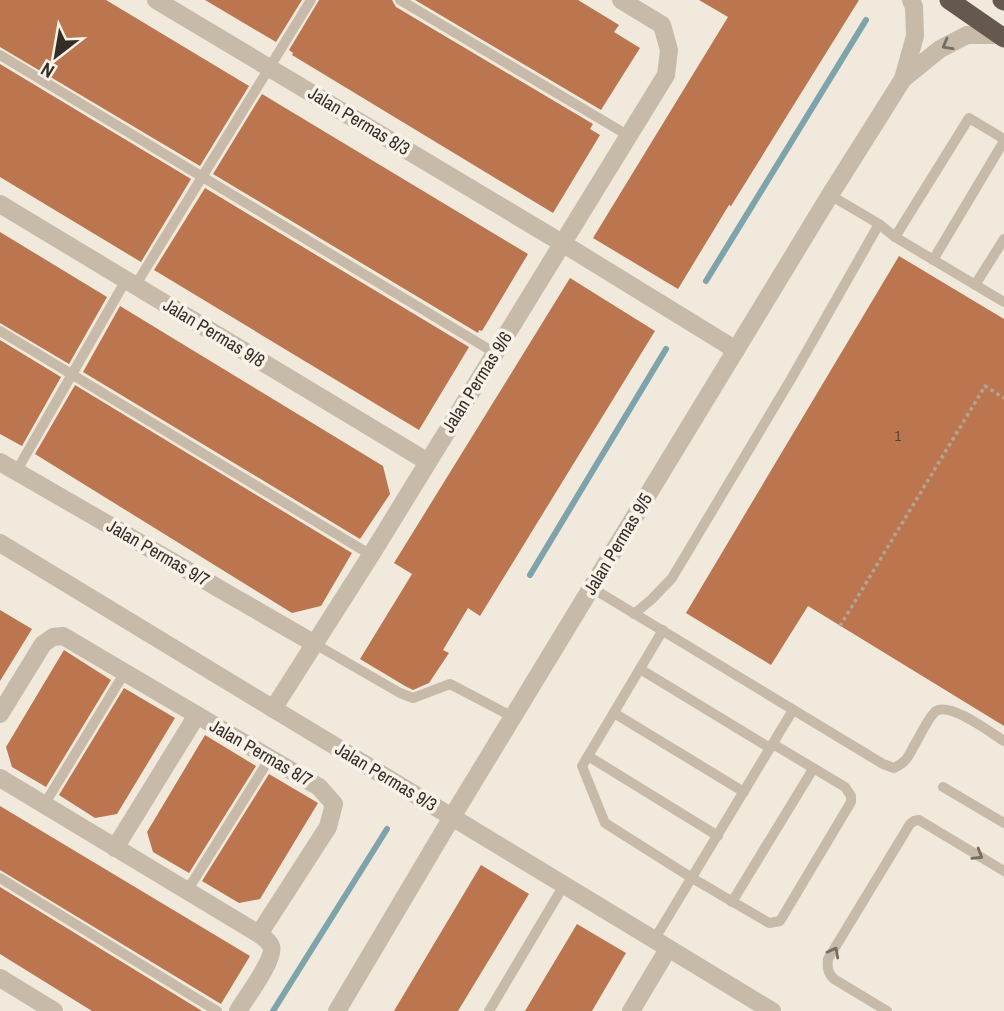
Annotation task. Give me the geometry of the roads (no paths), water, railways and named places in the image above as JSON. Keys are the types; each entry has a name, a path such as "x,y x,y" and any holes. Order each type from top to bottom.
{"highway":[{"path":"949,0 1002,36"}],"street":[{"name":"Jalan Permas 8/3","path":"156,0 736,350"},
{"name":"Jalan Permas 9/6","path":"273,709 371,555 666,75 669,50 662,25 621,0"},
{"name":"Jalan Permas 9/5","path":"337,1011 452,817 903,79 915,36 914,7 911,0"},
{"name":"Jalan Permas 9/5","path":"903,79 940,49 967,35 1002,36"},
{"name":"Jalan Permas 9/8","path":"0,204 428,462"},
{"name":"Jalan Permas 9/7","path":"0,462 315,644"},
{"name":"Jalan Permas 9/3","path":"0,543 772,1011"},
{"name":"Jalan Permas 8/7","path":"0,715 43,644 53,637 63,636 319,787 334,804 328,827 259,934"},
{"path":"115,848 197,715"},
{"path":"0,778 270,943 273,949 270,960 238,1011"},
{"path":"631,1011 661,944"},
{"path":"0,978 54,1011"}],"lane":[{"path":"16,472 72,374 202,176 311,0"},
{"path":"400,0 629,136"},
{"path":"0,55 495,353"},
{"path":"895,237 969,118 1004,140 933,260"},
{"path":"830,195 1004,302"},
{"path":"634,614 672,578 784,391 879,224"},
{"path":"975,285 1004,239"},
{"path":"0,331 371,555"},
{"path":"592,588 883,764 894,768 904,764 930,719 936,711 944,709 954,710 1004,741"},
{"path":"640,669 845,788 851,796 851,802 780,921 769,923 605,823 582,766 663,630"},
{"path":"315,644 413,698 450,684 513,717"},
{"path":"44,805 125,671"},
{"path":"661,944 692,878 793,710"},
{"path":"614,713 744,792"},
{"path":"588,756 718,836"},
{"path":"187,891 270,758"},
{"path":"732,902 813,769"},
{"path":"943,787 1004,823"},
{"path":"887,1011 834,979 827,966 828,959 910,824 919,820 1004,871"},
{"path":"0,878 217,1011"},
{"path":"489,1011 564,885"}],"waterway":[{"path":"706,281 866,20"},
{"path":"530,575 666,349"},
{"path":"273,1011 387,829"}]}
